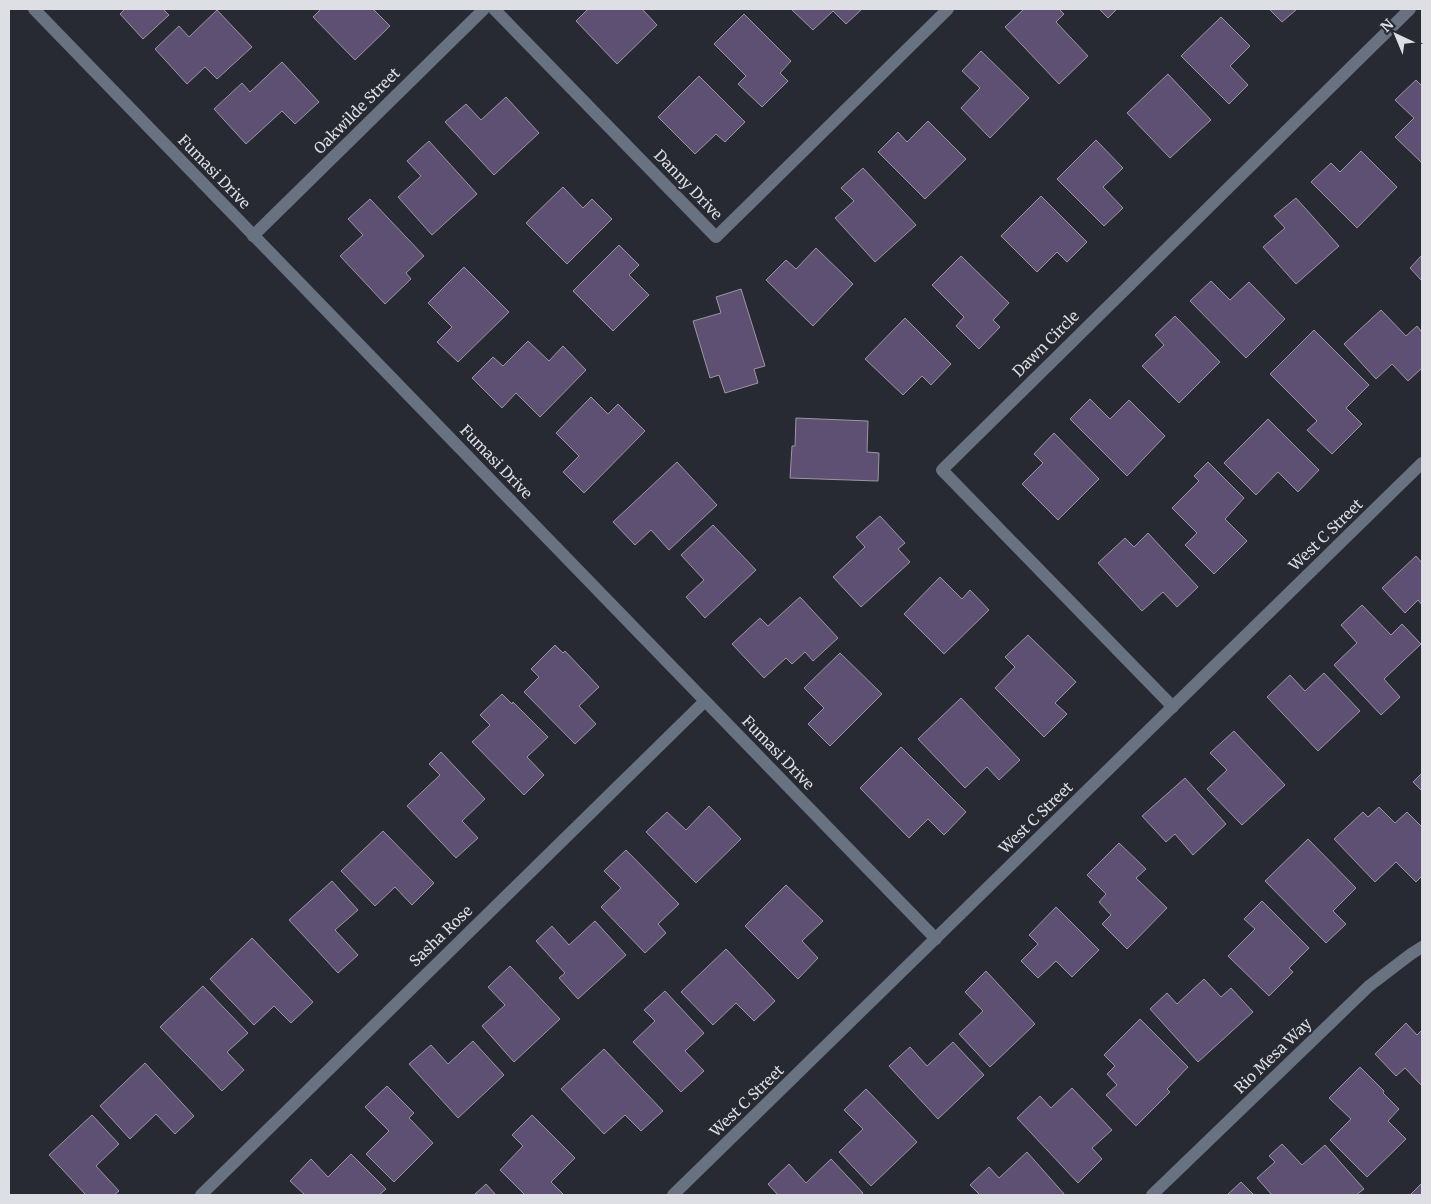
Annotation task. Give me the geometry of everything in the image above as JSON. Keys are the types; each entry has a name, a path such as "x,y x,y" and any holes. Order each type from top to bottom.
{"street":[{"name":"Fumasi Drive","path":"34,9 936,939"},
{"name":"Oakwilde Street","path":"254,236 484,9"},
{"name":"Danny Drive","path":"494,9 716,238 948,9"},
{"name":"Dawn Circle","path":"1173,707 942,470 1410,9"},
{"name":"West C Street","path":"673,1195 1422,463"},
{"name":"Sasha Rose","path":"201,1195 705,701"},
{"name":"Rio Mesa Way","path":"1152,1195 1369,986 1422,947"}],"building":[{"path":"125,9 163,9 169,15 143,39 120,14"},
{"path":"321,9 373,9 390,26 355,60 313,17"},
{"path":"588,9 642,9 657,25 617,64 576,21"},
{"path":"791,9 862,9 846,24 833,11 813,30"},
{"path":"1024,9 1059,9 1064,14 1056,22 1088,56 1059,84 1005,27"},
{"path":"1099,9 1117,9 1108,18"},
{"path":"1269,9 1297,9 1282,22"},
{"path":"217,10 252,47 217,79 205,67 187,84 155,49 179,26 189,37"},
{"path":"744,14 791,61 780,73 788,81 762,107 738,84 746,76 714,44"},
{"path":"1221,17 1250,46 1230,66 1248,85 1229,104 1181,56"},
{"path":"981,51 1029,98 990,138 961,108 980,88 962,71"},
{"path":"282,62 319,102 295,124 282,111 246,144 214,109 242,83 250,92"},
{"path":"1168,74 1211,120 1170,158 1127,113"},
{"path":"699,76 745,122 725,142 716,134 695,154 658,117"},
{"path":"1416,80 1422,86 1422,163 1395,137 1414,118 1395,100"},
{"path":"506,97 539,133 494,175 445,122 466,104 481,120"},
{"path":"928,121 966,159 925,199 878,152 898,132 907,142"},
{"path":"1096,140 1123,168 1103,187 1123,208 1104,226 1057,179"},
{"path":"429,141 477,194 432,235 398,197 421,176 407,161"},
{"path":"1361,151 1397,187 1357,228 1311,182 1331,163 1340,172"},
{"path":"863,168 916,225 875,262 835,218 854,201 841,188"},
{"path":"563,187 583,208 592,199 612,219 567,264 526,223"},
{"path":"1041,196 1087,242 1067,262 1057,252 1037,272 1001,236"},
{"path":"1296,198 1339,246 1296,284 1263,247 1285,228 1274,216"},
{"path":"370,199 424,256 406,273 411,279 385,304 340,256 363,235 348,219"},
{"path":"619,245 639,265 629,275 649,295 613,331 573,291"},
{"path":"816,248 853,284 813,326 766,280 786,260 796,269"},
{"path":"1422,255 1422,281 1410,268"},
{"path":"961,256 1009,303 993,320 1000,327 979,349 956,326 964,317 932,285"},
{"path":"464,267 509,312 458,362 437,342 452,327 428,303"},
{"path":"1211,281 1230,300 1249,282 1285,319 1246,358 1190,301"},
{"path":"741,289 765,366 754,369 758,383 725,393 719,375 710,378 693,321 721,313 716,297"},
{"path":"1381,310 1406,336 1417,326 1422,332 1422,368 1408,381 1392,364 1376,379 1344,344"},
{"path":"1175,316 1220,362 1179,403 1142,366 1164,345 1155,335"},
{"path":"905,318 951,364 931,385 922,376 903,395 865,359"},
{"path":"1314,330 1369,385 1346,408 1362,424 1332,454 1307,430 1317,421 1270,374"},
{"path":"528,341 549,361 563,346 586,370 540,417 516,393 502,408 472,378 493,357 503,366"},
{"path":"591,397 608,414 618,404 645,431 584,493 563,472 579,456 556,433"},
{"path":"1090,399 1110,419 1129,400 1165,436 1127,476 1070,419"},
{"path":"796,418 868,421 867,452 879,453 878,481 790,478 792,446 795,446"},
{"path":"1268,419 1319,470 1298,492 1278,472 1256,495 1224,463"},
{"path":"1054,433 1099,479 1058,520 1022,484 1043,463 1034,454"},
{"path":"677,462 717,505 669,550 651,530 635,545 613,522"},
{"path":"1208,462 1244,498 1225,519 1247,541 1214,574 1185,545 1197,533 1172,508 1199,481 1194,476"},
{"path":"880,516 905,543 898,549 910,562 861,607 833,577 865,547 856,537"},
{"path":"713,525 756,570 705,618 686,597 704,580 681,555"},
{"path":"1148,533 1198,587 1177,607 1163,592 1142,611 1098,563 1125,538 1134,547"},
{"path":"1416,556 1422,563 1422,605 1418,600 1405,613 1382,588"},
{"path":"940,577 962,599 970,590 989,610 944,654 904,614"},
{"path":"800,597 838,638 813,661 805,652 792,664 786,658 764,678 732,644 760,618 768,626"},
{"path":"1362,605 1391,635 1402,624 1421,644 1384,679 1400,697 1381,715 1334,665 1357,643 1341,625"},
{"path":"1028,635 1076,682 1055,703 1067,714 1044,737 995,688 1015,667 1005,657"},
{"path":"555,645 563,653 565,651 599,687 579,706 596,724 575,744 524,692 539,677 531,669"},
{"path":"840,653 882,694 830,746 808,724 824,708 804,688"},
{"path":"1324,673 1360,711 1318,751 1267,697 1290,675 1305,691"},
{"path":"502,694 512,704 513,702 548,737 527,757 544,775 524,795 472,742 490,725 480,715"},
{"path":"961,698 1020,760 999,780 987,767 965,788 918,739"},
{"path":"1234,731 1285,785 1242,825 1207,789 1227,770 1210,753"},
{"path":"901,747 966,812 944,835 928,819 909,838 860,788"},
{"path":"441,752 485,799 462,821 478,838 456,858 407,806 440,775 429,764"},
{"path":"1422,773 1422,791 1413,782"},
{"path":"1185,778 1226,824 1193,855 1175,834 1166,842 1142,816"},
{"path":"709,806 741,839 696,883 646,832 667,812 686,830"},
{"path":"1379,807 1395,823 1407,812 1422,827 1422,876 1416,882 1396,862 1375,882 1334,839 1363,812 1368,817"},
{"path":"383,831 434,883 412,905 395,887 375,906 341,871"},
{"path":"1308,839 1356,888 1333,911 1346,924 1326,943 1265,881"},
{"path":"1119,843 1146,869 1136,878 1167,908 1127,949 1102,924 1111,915 1099,902 1106,894 1087,875"},
{"path":"626,850 679,904 658,924 666,933 645,953 601,907 621,888 604,871"},
{"path":"332,881 358,910 335,930 358,955 338,973 289,920"},
{"path":"786,885 823,921 802,941 818,958 798,979 745,926"},
{"path":"1262,901 1309,948 1289,968 1293,972 1269,996 1228,956 1255,929 1244,919"},
{"path":"1056,907 1099,950 1072,977 1056,961 1038,978 1021,961 1038,944 1029,935"},
{"path":"595,921 626,955 578,999 559,978 565,973 536,941 552,926 569,945"},
{"path":"252,938 313,1002 291,1023 274,1006 254,1025 210,979"},
{"path":"726,949 775,1001 754,1021 736,1003 713,1025 681,992"},
{"path":"510,966 560,1019 514,1062 482,1026 505,1005 488,987"},
{"path":"986,971 1035,1024 990,1067 959,1034 983,1011 965,992"},
{"path":"1204,979 1221,997 1231,988 1253,1012 1198,1062 1150,1009 1167,993 1177,1004"},
{"path":"203,986 248,1033 227,1052 244,1070 222,1091 160,1027"},
{"path":"665,991 704,1033 685,1051 704,1071 681,1092 633,1042 655,1021 644,1010"},
{"path":"1140,1019 1188,1067 1167,1089 1170,1092 1136,1126 1106,1095 1117,1085 1107,1074 1115,1066 1104,1055"},
{"path":"1406,1023 1417,1035 1422,1030 1422,1086 1405,1068 1396,1076 1375,1054"},
{"path":"473,1041 504,1075 458,1118 409,1064 431,1045 448,1064"},
{"path":"953,1042 984,1075 938,1119 889,1066 910,1047 927,1066"},
{"path":"604,1049 663,1111 641,1131 625,1115 604,1134 561,1089"},
{"path":"145,1063 194,1116 175,1134 156,1114 130,1139 100,1106"},
{"path":"1360,1067 1399,1109 1388,1121 1406,1139 1367,1177 1330,1140 1351,1119 1329,1098"},
{"path":"387,1086 414,1113 409,1118 433,1143 394,1182 366,1154 389,1131 365,1107"},
{"path":"1072,1088 1112,1130 1092,1148 1102,1159 1078,1183 1017,1118 1040,1096 1051,1108"},
{"path":"866,1089 917,1142 871,1186 839,1152 863,1129 844,1110"},
{"path":"92,1115 119,1144 96,1166 119,1191 114,1195 86,1195 49,1155"},
{"path":"532,1115 575,1158 551,1182 564,1195 525,1195 500,1170 523,1146 512,1135"},
{"path":"1282,1144 1302,1165 1325,1145 1364,1189 1356,1195 1272,1195 1257,1178 1275,1162 1269,1156"},
{"path":"1027,1152 1065,1195 980,1195 970,1185 989,1167 999,1178"},
{"path":"351,1154 386,1189 379,1195 305,1195 290,1181 311,1159 328,1177"},
{"path":"831,1159 863,1193 860,1195 778,1195 768,1184 789,1164 806,1183"},
{"path":"1241,1182 1254,1195 1227,1195"},
{"path":"1422,1183 1422,1195 1410,1195"},
{"path":"486,1184 496,1195 474,1195"}]}
